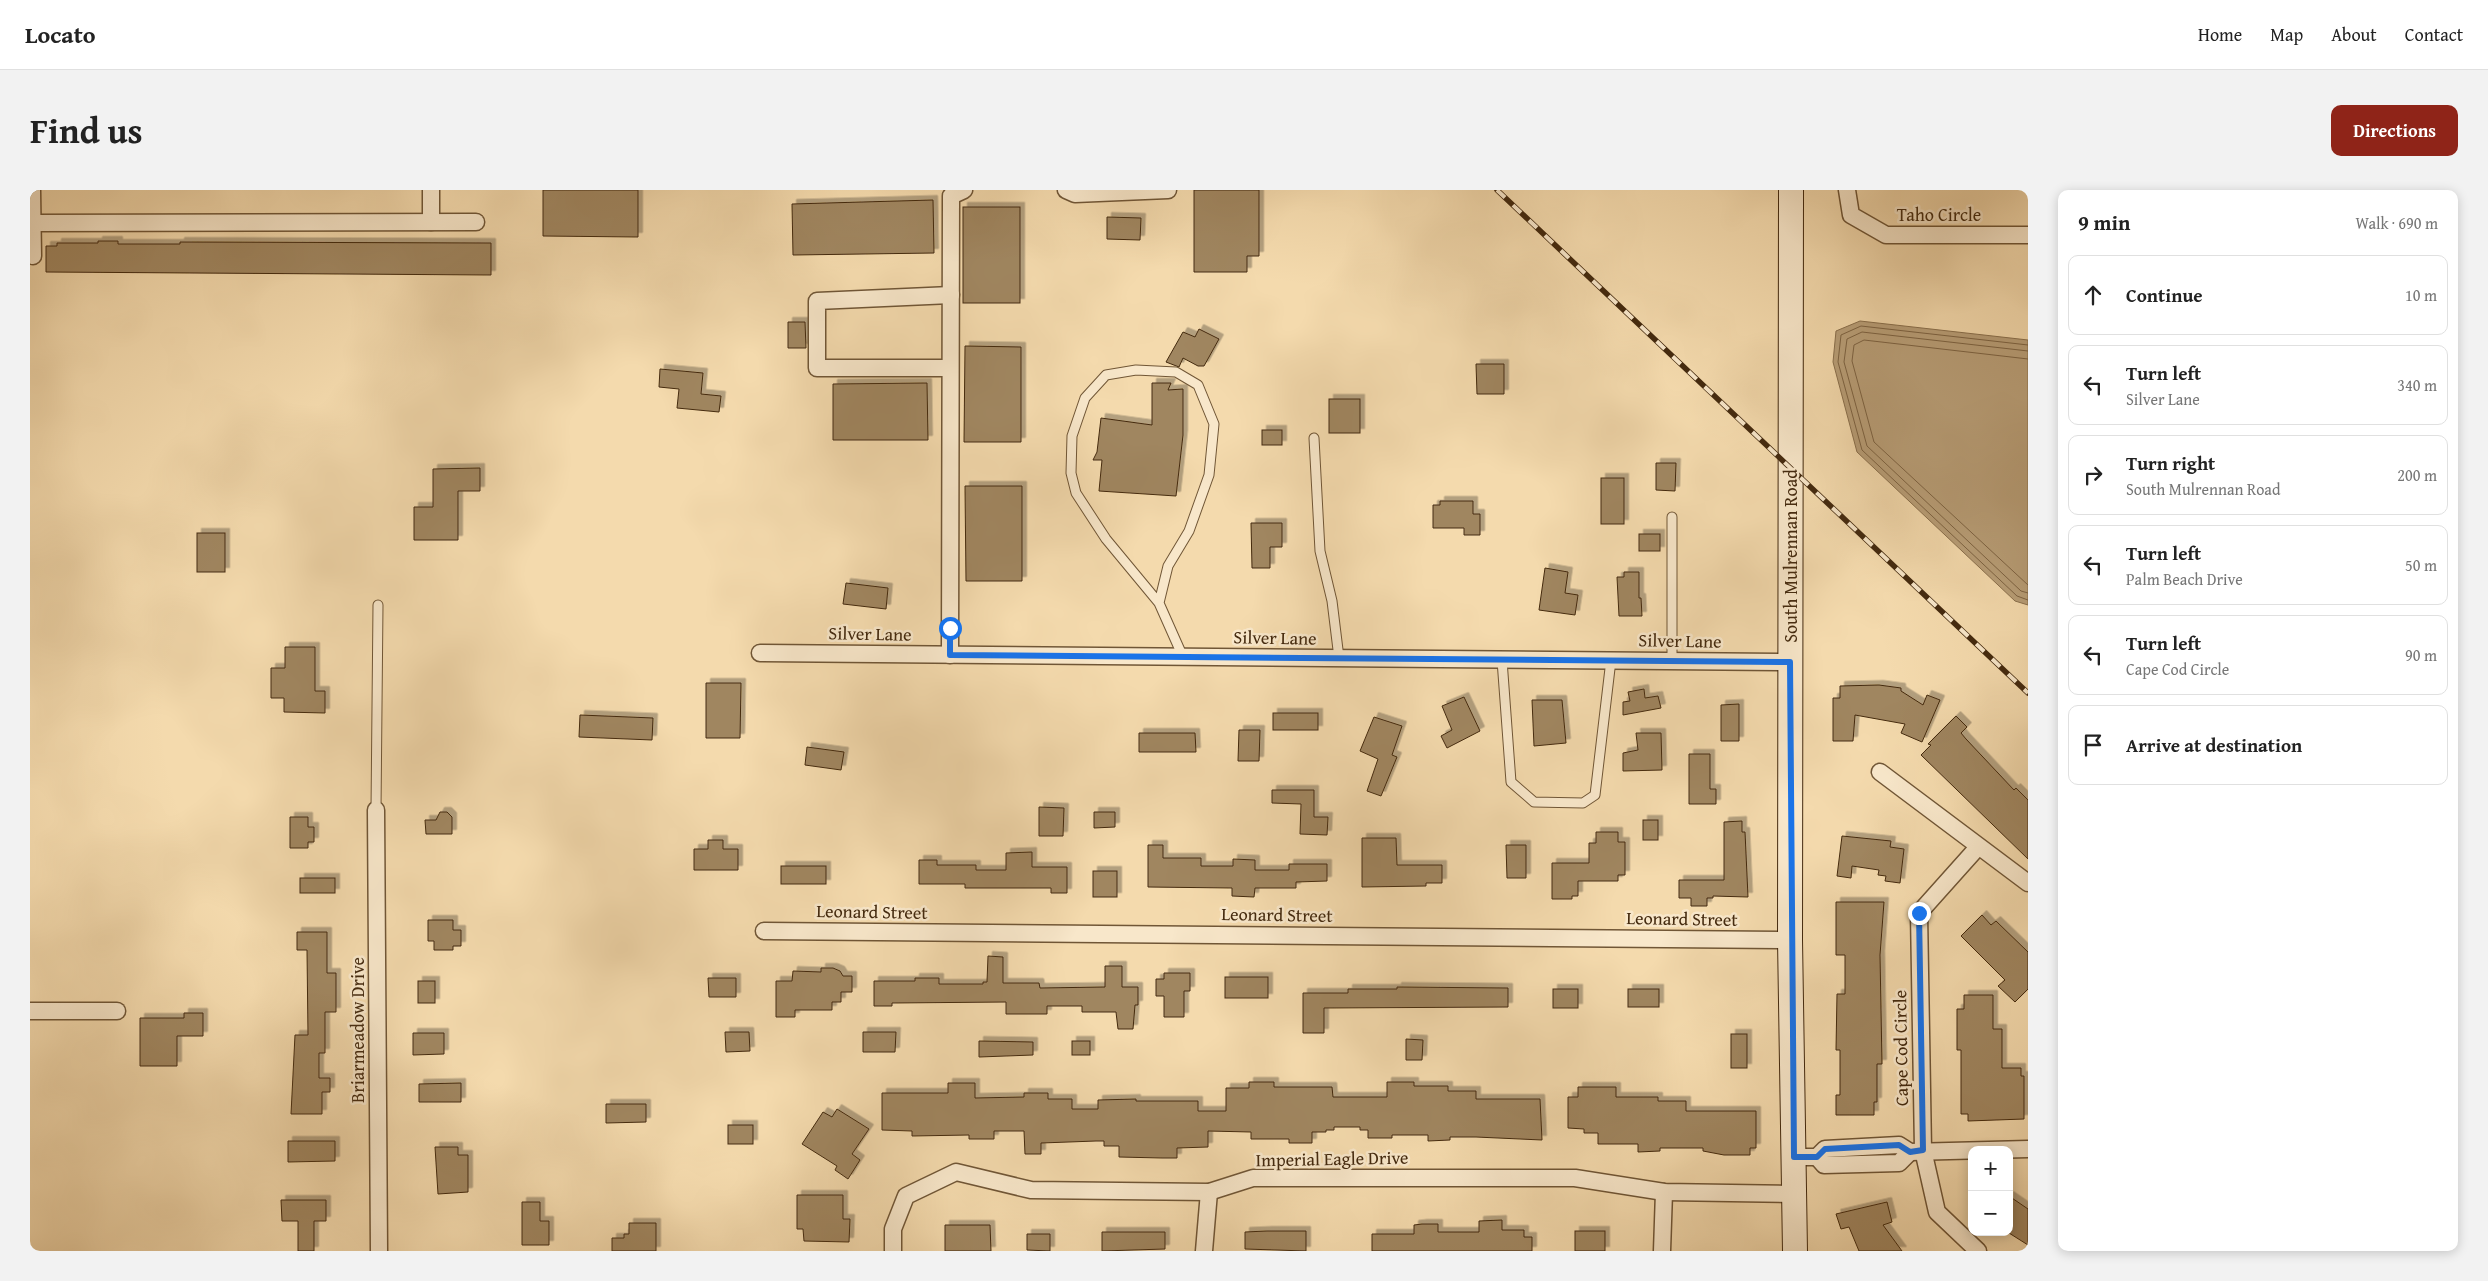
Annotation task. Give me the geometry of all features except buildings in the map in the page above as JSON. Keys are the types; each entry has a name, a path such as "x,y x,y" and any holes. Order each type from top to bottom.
{"street":[{"path":"32,190 33,256"},
{"path":"431,190 431,222"},
{"path":"950,655 951,196 964,190"},
{"path":"1066,190 1075,194 1168,190"},
{"name":"South Mulrennan Road","path":"1791,190 1790,940 1805,1157 1794,1194 1795,1251"},
{"name":"Taho Circle","path":"1847,190 1851,215 1886,235 2028,235"},
{"path":"33,223 476,222"},
{"path":"950,295 818,301 816,368 950,368"},
{"name":"Silver Lane","path":"760,653 1790,662"},
{"path":"1880,772 2028,883"},
{"name":"Briarmeadow Drive","path":"376,810 379,1251"},
{"name":"Cape Cod Circle","path":"1978,847 1919,913 1917,1151 1937,1212 1978,1251"},
{"name":"Leonard Street","path":"764,931 1790,940"},
{"path":"30,1011 117,1011"},
{"path":"1805,1157 1824,1165 1899,1162 1917,1151 2028,1149"},
{"name":"Imperial Eagle Drive","path":"893,1251 893,1229 906,1196 956,1172 1031,1190 1209,1192 1253,1178 1575,1178 1664,1192 1794,1194"},
{"path":"1204,1251 1209,1192"},
{"path":"1662,1251 1664,1192"}],"lane":[{"path":"1159,603 1168,566 1189,531 1210,475 1214,424 1198,385 1176,372 1136,370 1106,375 1085,398 1072,436 1071,473 1076,493 1106,539 1159,603 1183,657"},
{"path":"1314,438 1320,551 1332,601 1339,658"},
{"path":"1672,517 1672,661"},
{"path":"376,810 378,605"},
{"path":"1502,660 1511,782 1534,802 1583,803 1595,795 1611,660"}],"water":[{"path":"1860,321 2028,340 2028,605 2015,601 1857,452 1833,362 1836,331"}],"railway":[{"path":"1497,190 2028,693"}],"route":[{"path":"950,628 950,655 1790,662 1790,940 1794,1157 1817,1157 1825,1149 1899,1145 1910,1152 1923,1150 1919,913"}]}
